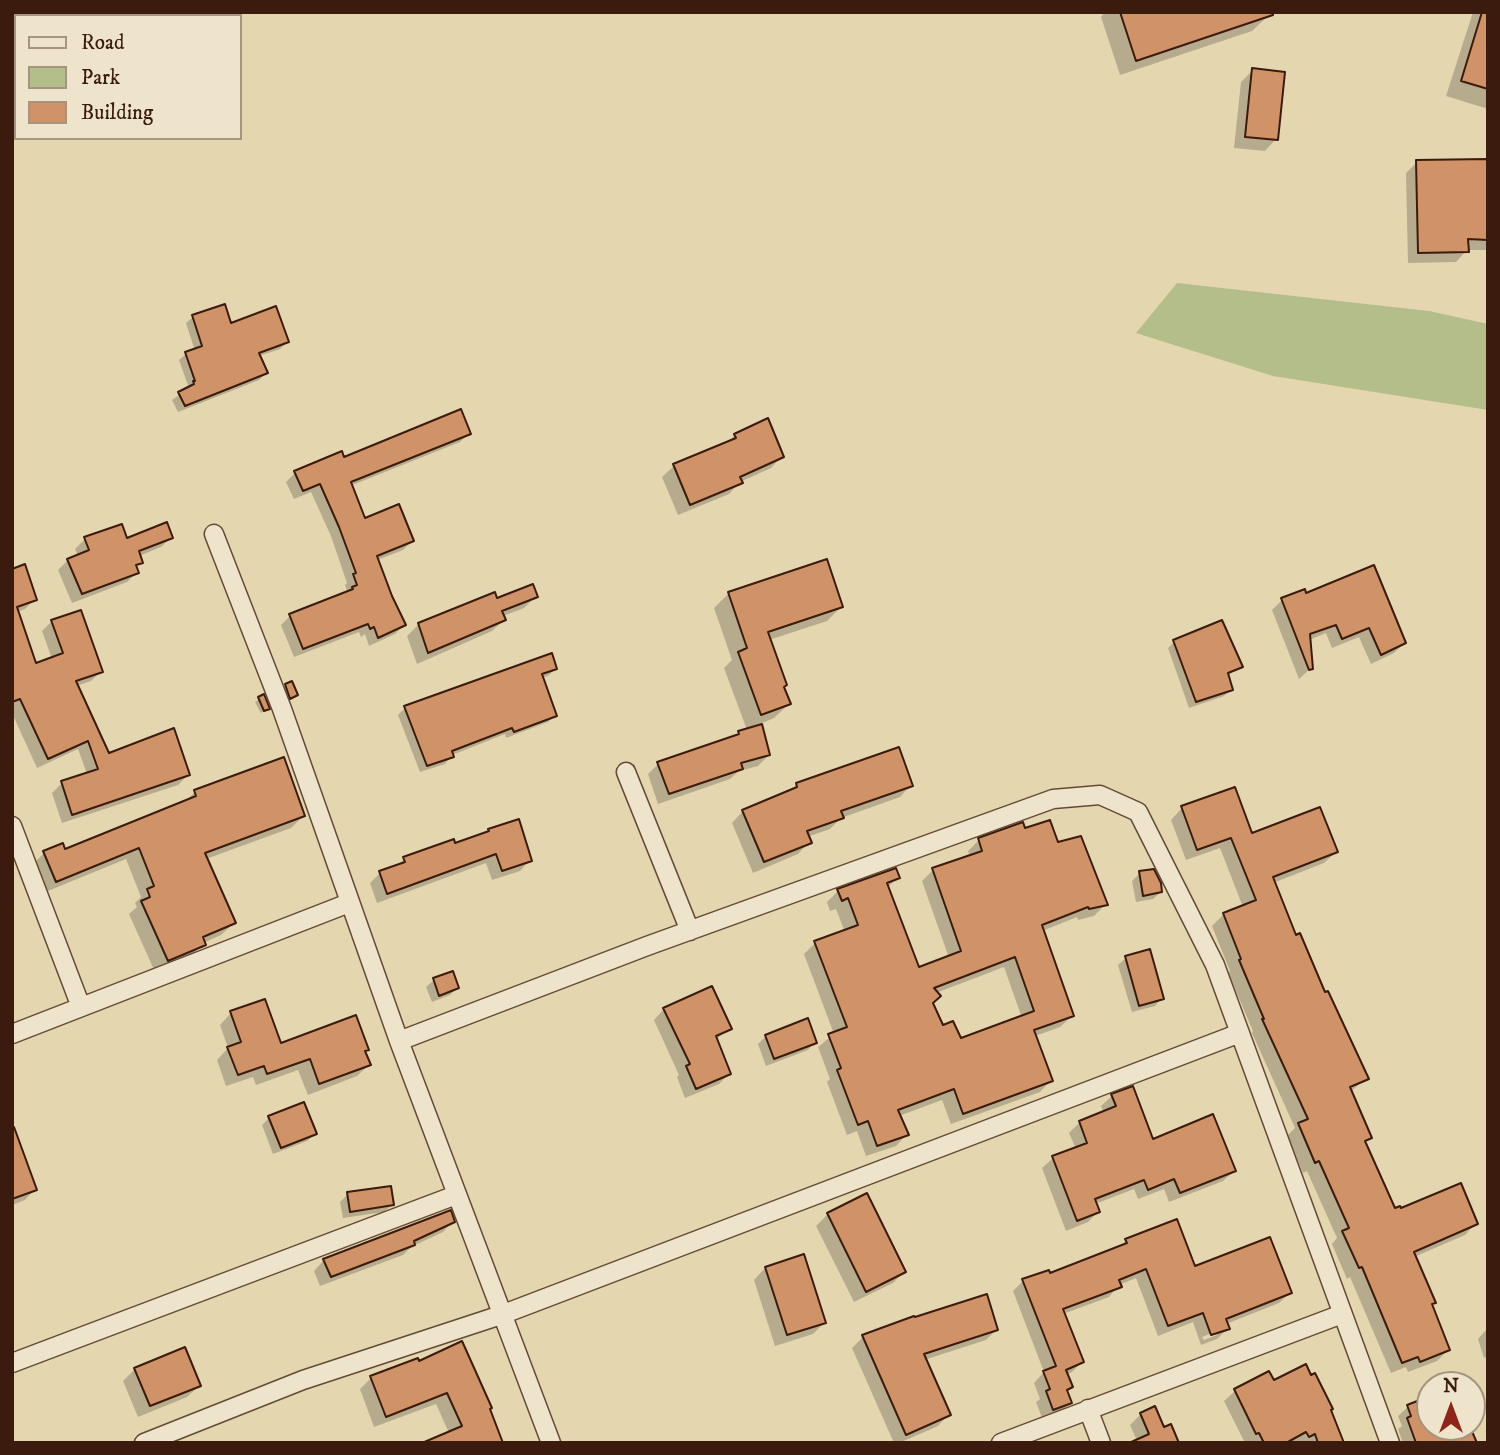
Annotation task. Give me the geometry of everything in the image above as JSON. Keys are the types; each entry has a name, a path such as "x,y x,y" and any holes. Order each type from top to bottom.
{"street":[{"path":"214,534 282,709 399,1041 551,1443"},
{"path":"626,772 690,931"},
{"path":"399,1041 690,931 1053,799 1100,795 1138,812 1215,965 1390,1443"},
{"path":"12,826 81,1007"},
{"path":"12,1034 349,903"},
{"path":"144,1443 303,1380 501,1315 1240,1033"},
{"path":"12,1363 456,1195"},
{"path":"1001,1443 1342,1314"},
{"path":"1088,1409 1101,1443"}],"green space":[{"path":"1177,283 1429,311 1488,324 1488,410 1273,376 1136,333"}],"building":[{"path":"1120,12 1273,12 1273,15 1136,61"},
{"path":"1482,12 1488,12 1488,89 1461,81"},
{"path":"1252,68 1285,72 1278,140 1245,137"},
{"path":"1488,159 1488,240 1468,239 1469,252 1418,253 1416,160"},
{"path":"225,304 231,323 276,306 289,342 259,353 268,373 185,406 178,392 195,381 185,352 202,346 192,315"},
{"path":"461,409 471,434 351,482 365,518 399,504 414,541 377,556 406,625 378,638 374,627 370,629 368,624 303,649 289,614 353,589 352,587 357,585 353,574 356,573 320,484 303,491 294,471 342,451 344,457"},
{"path":"768,418 784,457 740,477 743,483 690,505 673,464 736,438 734,434"},
{"path":"167,522 173,538 139,551 143,563 136,565 139,573 82,594 67,559 89,550 84,537 122,524 127,538"},
{"path":"827,559 843,607 768,632 791,704 761,715 738,652 747,648 728,592"},
{"path":"25,564 37,600 17,607 36,663 63,653 51,620 81,610 103,672 76,681 109,753 174,728 190,775 72,815 61,781 98,769 88,741 48,759 20,699 12,702 12,569"},
{"path":"1374,565 1406,643 1381,655 1369,628 1342,639 1336,625 1310,634 1313,669 1309,670 1281,598 1305,589 1306,593"},
{"path":"533,584 538,597 502,611 506,620 428,653 418,623 495,592 497,598"},
{"path":"1222,620 1243,667 1228,673 1233,690 1196,702 1173,640"},
{"path":"552,653 557,669 542,674 557,716 514,732 512,728 452,751 454,757 427,766 404,706"},
{"path":"292,681 298,695 290,699 285,684"},
{"path":"264,694 270,709 264,711 258,697"},
{"path":"762,724 770,755 741,763 743,769 669,794 657,762"},
{"path":"899,747 913,786 841,811 844,818 807,831 812,843 764,862 742,810 797,787 796,783"},
{"path":"284,757 305,816 205,853 236,923 203,937 206,945 168,961 141,901 150,897 147,889 154,886 139,848 56,882 43,851 63,843 65,849 196,796 194,790"},
{"path":"1235,787 1252,833 1320,807 1338,852 1273,877 1296,935 1300,933 1325,992 1328,991 1369,1079 1350,1087 1372,1138 1365,1141 1395,1208 1401,1208 1461,1183 1478,1224 1414,1252 1436,1303 1432,1304 1450,1350 1420,1362 1418,1357 1402,1363 1362,1267 1359,1268 1342,1231 1349,1228 1319,1161 1315,1163 1298,1123 1308,1119 1262,1019 1239,960 1241,959 1223,913 1256,900 1231,838 1197,850 1181,806"},
{"path":"519,819 532,861 502,871 496,854 387,894 379,871 405,862 403,857 454,839 455,843"},
{"path":"1050,820 1058,842 1081,836 1108,905 1088,907 1042,925 1074,1016 1034,1030 1053,1081 963,1114 954,1089 898,1110 909,1135 877,1146 868,1121 858,1125 837,1070 841,1068 828,1034 847,1027 814,941 858,925 848,898 842,901 837,889 896,868 900,878 887,883 919,967 961,951 932,868 982,851 978,838 1023,822 1025,828","holes":["1015,957 1034,1011 961,1038 953,1021 943,1025 933,1003 941,996 934,988"]},
{"path":"1154,869 1162,892 1143,896 1139,871"},
{"path":"1150,949 1164,999 1139,1006 1125,956"},
{"path":"453,971 459,988 439,996 433,978"},
{"path":"712,986 732,1029 716,1036 731,1074 696,1089 686,1066 690,1064 663,1008"},
{"path":"265,999 281,1043 356,1015 369,1050 365,1051 371,1065 319,1084 310,1059 267,1074 264,1066 238,1075 227,1047 241,1042 230,1011"},
{"path":"808,1018 817,1043 774,1059 765,1035"},
{"path":"1133,1086 1153,1139 1213,1114 1236,1171 1180,1193 1174,1179 1148,1190 1144,1180 1095,1199 1100,1212 1077,1221 1052,1156 1087,1143 1079,1121 1116,1106 1111,1094"},
{"path":"304,1102 317,1134 281,1148 268,1116"},
{"path":"14,1127 37,1190 12,1199 12,1128"},
{"path":"391,1186 394,1205 350,1212 347,1192"},
{"path":"867,1193 906,1272 866,1292 827,1213"},
{"path":"451,1210 455,1222 414,1241 415,1245 331,1277 323,1259"},
{"path":"1177,1219 1195,1266 1270,1237 1292,1293 1226,1319 1230,1329 1211,1335 1203,1313 1168,1326 1146,1269 1119,1280 1122,1287 1063,1309 1084,1362 1066,1370 1073,1387 1067,1390 1072,1403 1053,1410 1046,1391 1050,1389 1043,1371 1056,1366 1022,1279 1049,1270 1050,1273 1127,1243 1125,1239"},
{"path":"804,1254 826,1323 787,1335 765,1267"},
{"path":"987,1294 998,1330 924,1354 951,1415 906,1435 862,1335"},
{"path":"462,1341 492,1408 490,1409 503,1443 422,1443 462,1426 447,1393 386,1417 370,1376 418,1358 419,1361"},
{"path":"185,1347 201,1386 150,1406 134,1368"},
{"path":"1306,1364 1311,1375 1315,1373 1333,1409 1331,1410 1344,1443 1318,1443 1315,1434 1309,1437 1306,1432 1286,1443 1264,1443 1259,1433 1256,1434 1234,1389 1269,1371 1274,1380"},
{"path":"1416,1401 1416,1441 1477,1443 1416,1443 1407,1418 1411,1416 1407,1405"},
{"path":"1155,1406 1164,1427 1171,1424 1179,1443 1129,1443 1149,1434 1140,1413"}]}
